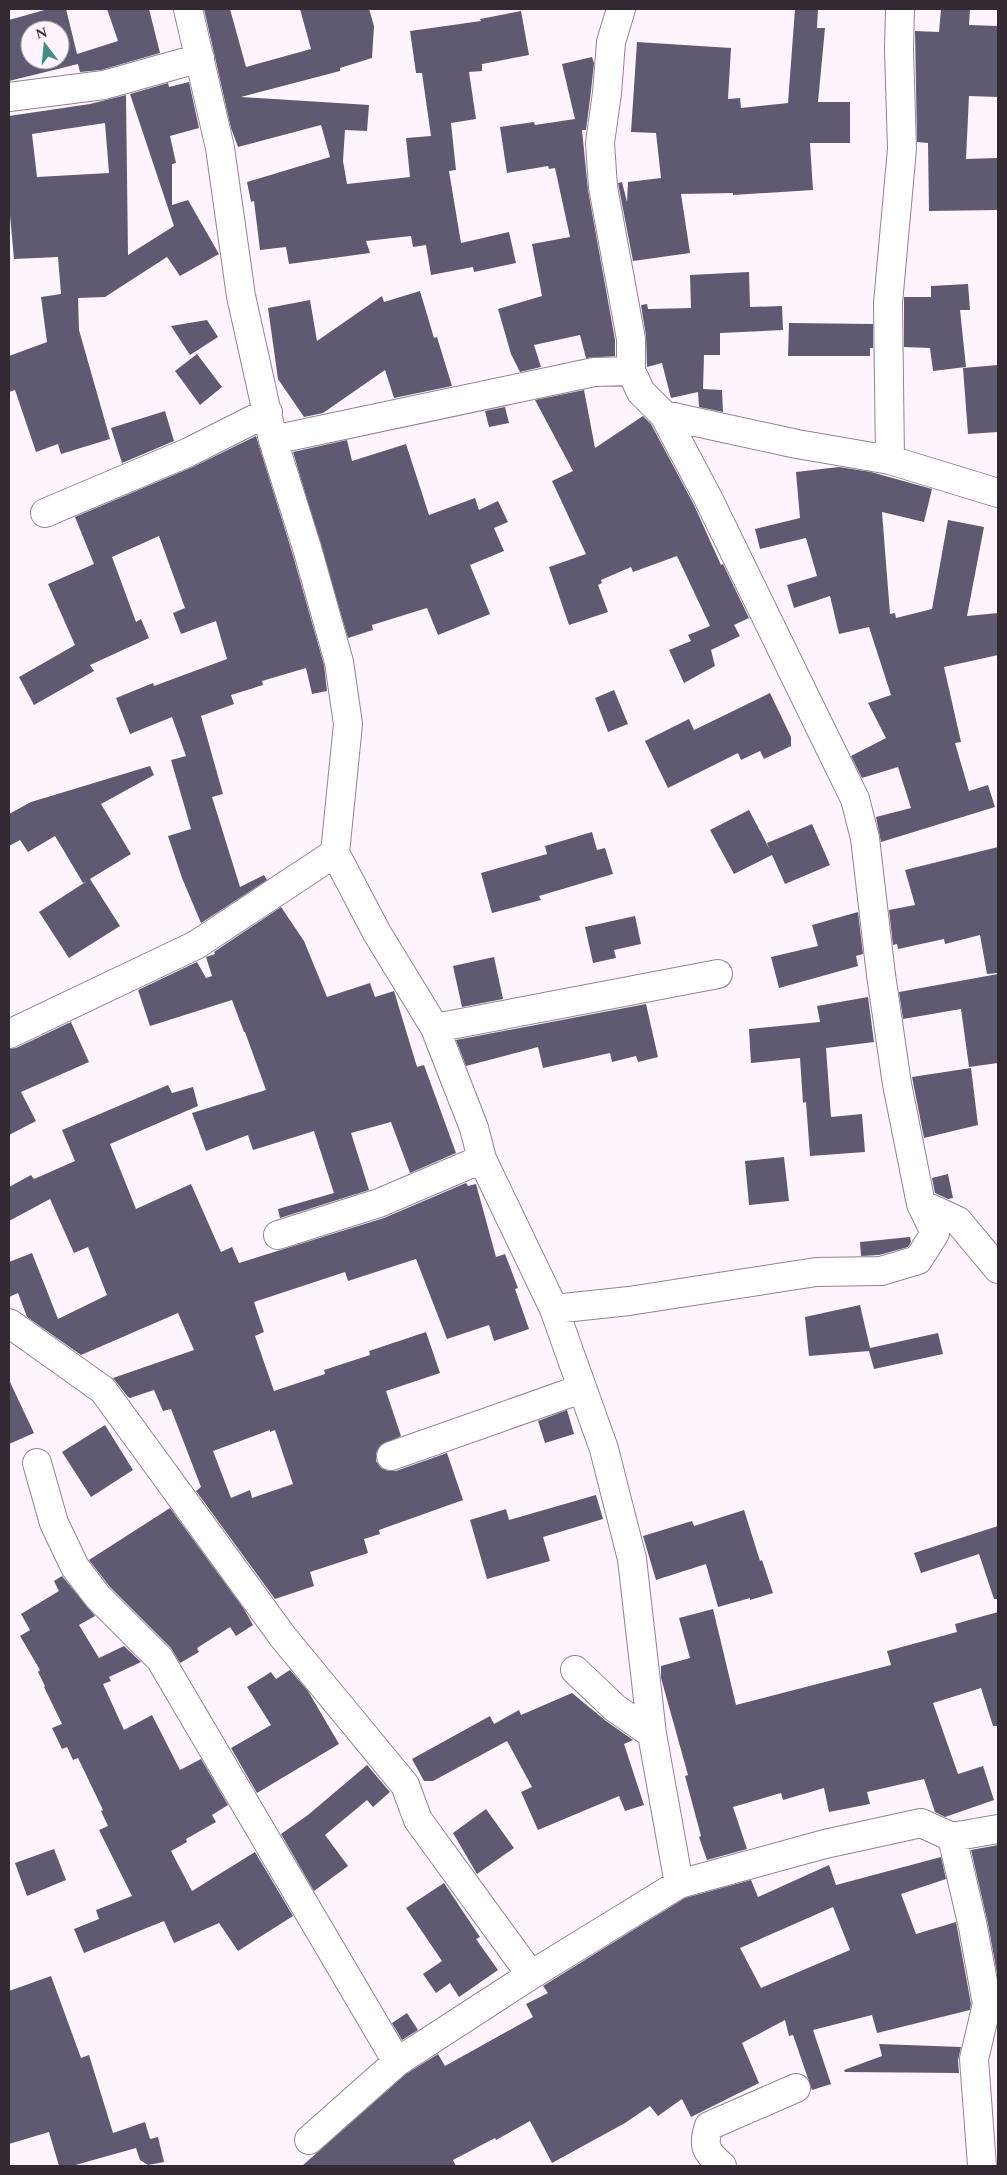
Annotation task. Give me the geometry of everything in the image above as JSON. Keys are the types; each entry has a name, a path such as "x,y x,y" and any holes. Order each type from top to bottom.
{"street":[{"path":"188,9 220,148 241,296 273,440 310,558 339,662 348,724 335,853 377,933 435,1028 474,1128 482,1159 554,1309 604,1449 632,1559 652,1734 679,1884"},
{"path":"554,1309 628,1301 816,1272 881,1271 918,1260 935,1233 921,1204 897,1084 881,975 865,838 855,799 708,498 664,415 641,392 631,371 631,339 603,187 600,143 607,93 611,42 621,9"},
{"path":"890,460 888,303 902,149 899,50 900,9"},
{"path":"9,97 104,85 200,58"},
{"path":"273,440 594,372 631,371"},
{"path":"45,513 189,452 268,412"},
{"path":"664,415 797,444 890,460 998,493"},
{"path":"12,1032 196,945 335,853"},
{"path":"435,1028 718,974"},
{"path":"278,1235 380,1203 482,1159"},
{"path":"921,1204 958,1221 998,1268"},
{"path":"9,1324 103,1390 283,1637 404,1785 418,1820 531,1975"},
{"path":"391,1456 581,1389"},
{"path":"37,1463 54,1523 75,1567 98,1597 160,1659 396,2062"},
{"path":"575,1670 615,1708 652,1734"},
{"path":"309,2140 396,2062 531,1975 679,1884 825,1844 921,1823 952,1837 998,1829"},
{"path":"952,1837 992,2003 974,2059 982,2166"},
{"path":"722,2166 708,2154 704,2139 709,2126 796,2088"}],"building":[{"path":"48,9 66,9 69,20 20,20 20,70 54,70 9,81 9,20"},
{"path":"107,9 149,9 160,53 101,70 80,72 78,64 70,66 70,25 77,54 118,41"},
{"path":"204,9 230,9 246,67 311,49 300,9 369,9 374,26 372,58 340,68 340,71 241,97 369,105 367,131 345,130 343,161 347,184 410,177 406,138 431,136 422,73 416,73 410,31 481,21 480,19 521,11 529,55 482,64 482,71 469,72 476,119 451,123 456,170 449,171 461,243 509,232 516,263 474,272 473,267 431,275 426,245 413,247 411,236 366,241 370,253 289,264 286,247 260,250 254,201 251,202 247,182 330,157 321,125 238,147 231,128"},
{"path":"795,9 818,9 817,28 825,28 818,102 850,102 850,143 810,143 813,190 733,195 733,193 681,194 690,253 633,261 618,183 622,182 627,202 628,182 661,178 656,133 631,132 637,42 731,48 728,99 740,98 741,108 788,103"},
{"path":"941,9 970,9 969,25 998,26 998,97 969,96 966,159 997,158 998,210 929,211 928,143 917,142 915,31 939,32"},
{"path":"592,57 594,63 586,130 582,130 588,190 615,340 615,356 586,358 580,335 534,345 541,367 520,372 511,354 498,309 542,296 532,244 570,237 555,168 549,169 548,166 507,173 500,127 534,122 535,125 575,119 562,64"},
{"path":"189,82 199,128 170,136 176,163 172,164 172,205 188,200 219,254 180,276 167,257 105,297 78,298 79,330 110,439 61,454 58,444 36,452 15,390 9,392 9,356 47,342 41,297 61,294 58,257 14,259 9,204 9,116 90,104 126,95 128,255 174,226 130,94 168,83 169,87","holes":["105,123 109,173 37,177 32,134"]},
{"path":"749,272 750,307 782,306 783,330 720,333 720,355 704,355 703,389 722,390 723,412 699,407 698,392 671,398 662,363 647,367 646,336 641,305 647,304 648,309 691,308 690,275"},
{"path":"968,284 970,310 960,310 966,367 933,371 930,348 904,347 904,297 931,297 931,286"},
{"path":"420,291 434,338 437,337 452,386 394,398 385,370 323,413 304,417 278,379 268,308 310,300 317,341 382,296 384,302"},
{"path":"207,320 218,337 190,355 171,326"},
{"path":"789,323 873,324 873,348 870,348 870,356 788,356"},
{"path":"197,354 222,387 200,405 175,371"},
{"path":"998,365 998,432 968,434 963,368"},
{"path":"584,390 595,448 643,416 651,424 694,505 721,565 723,564 749,618 734,625 740,636 711,650 715,666 684,683 669,650 691,641 688,635 710,626 677,556 633,572 631,567 601,580 602,583 598,585 608,612 569,625 549,567 586,554 552,481 573,471 535,400"},
{"path":"505,407 509,423 489,427 485,411"},
{"path":"165,411 174,441 122,463 111,428"},
{"path":"256,436 324,665 327,691 312,694 306,668 262,681 263,685 231,695 234,704 201,716 223,794 212,797 240,887 264,875 267,880 201,923 182,878 168,836 191,829 171,760 186,756 172,717 130,734 116,698 153,683 154,686 227,659 216,621 181,634 173,613 185,608 159,536 112,557 136,622 141,619 149,638 90,665 94,671 34,705 19,677 75,645 48,584 94,564 75,517 195,466"},
{"path":"347,440 352,461 406,444 429,515 475,498 479,510 498,501 508,522 494,528 504,551 470,565 490,614 438,635 427,608 372,625 373,630 348,638 293,452"},
{"path":"839,467 871,472 932,489 924,522 882,512 890,614 895,613 896,618 932,609 948,520 984,527 967,616 998,613 998,655 944,667 961,742 955,743 969,791 988,785 995,807 881,842 876,817 911,808 898,767 862,778 851,756 886,738 868,703 891,695 869,627 839,634 830,596 794,608 787,585 817,576 806,538 760,549 755,529 800,518 796,472"},
{"path":"614,690 628,724 608,732 595,698"},
{"path":"770,693 791,737 791,746 764,759 760,751 741,760 738,753 668,788 645,741 689,719 694,730"},
{"path":"150,766 154,775 101,804 131,854 90,879 120,926 69,958 39,912 87,881 83,883 55,836 28,852 20,840 9,846 9,814 31,802"},
{"path":"749,810 770,850 767,843 812,824 830,865 785,884 772,855 734,874 710,830"},
{"path":"592,832 597,850 605,848 613,874 539,896 541,900 492,913 481,873 547,854 545,846"},
{"path":"998,847 998,973 987,974 980,935 945,944 944,939 898,949 897,944 893,945 889,910 915,905 905,870"},
{"path":"281,907 304,941 327,997 370,983 375,997 394,991 417,1067 424,1065 456,1153 410,1173 391,1122 351,1133 369,1190 280,1218 278,1209 334,1193 314,1131 253,1150 248,1135 206,1151 192,1113 266,1090 232,1000 150,1026 138,990 197,962 206,978 212,976 206,957 215,954 214,952"},
{"path":"858,912 863,954 856,956 858,966 779,988 771,957 818,946 812,925"},
{"path":"635,916 641,944 614,950 616,958 593,963 585,927"},
{"path":"494,957 503,999 462,1007 453,966"},
{"path":"998,974 998,1063 969,1067 961,1009 903,1019 899,992"},
{"path":"868,997 874,1042 826,1048 831,1117 862,1114 865,1152 810,1156 806,1102 803,1103 800,1058 751,1063 749,1029 820,1022 817,1006"},
{"path":"646,1004 658,1057 638,1062 636,1056 612,1062 610,1053 543,1068 538,1047 466,1066 456,1040"},
{"path":"71,1022 89,1062 21,1092 36,1121 9,1135 9,1049 16,1048"},
{"path":"971,1068 978,1125 924,1138 912,1077"},
{"path":"168,1085 172,1093 193,1087 198,1106 110,1144 136,1209 191,1184 221,1252 232,1247 239,1263 384,1218 466,1183 468,1186 476,1184 496,1257 505,1254 518,1288 515,1289 529,1329 494,1341 489,1325 447,1339 416,1259 348,1281 345,1272 254,1302 264,1332 255,1336 274,1391 325,1374 324,1370 370,1355 369,1351 426,1332 440,1373 386,1391 401,1436 380,1446 376,1453 376,1461 381,1468 388,1471 396,1471 447,1453 463,1500 379,1530 380,1534 364,1539 368,1553 310,1572 314,1586 275,1599 196,1491 201,1487 171,1409 163,1411 154,1390 128,1397 113,1378 194,1350 178,1313 81,1355 27,1317 18,1293 9,1297 9,1262 32,1253 58,1319 107,1295 88,1247 74,1253 50,1199 9,1221 9,1187 31,1175 34,1179 75,1161 62,1130","holes":["270,1430 270,1432 275,1430 293,1484 252,1498 250,1490 231,1498 213,1451"]},
{"path":"784,1157 789,1201 749,1205 745,1161"},
{"path":"948,1174 953,1198 948,1199 935,1193 932,1178"},
{"path":"910,1237 911,1242 908,1247 879,1255 861,1256 860,1242"},
{"path":"860,1305 870,1348 938,1333 943,1354 874,1369 869,1351 809,1356 805,1317"},
{"path":"9,1380 34,1433 9,1444"},
{"path":"567,1410 574,1434 545,1443 538,1421"},
{"path":"105,1425 133,1470 91,1497 62,1452"},
{"path":"596,1495 603,1519 543,1537 550,1561 487,1579 470,1520 506,1509 509,1520"},
{"path":"170,1508 244,1609 253,1625 236,1636 230,1627 197,1648 199,1652 180,1663 171,1648 110,1587 89,1560"},
{"path":"744,1510 760,1561 762,1560 773,1593 718,1607 706,1564 656,1580 643,1536 692,1521 694,1526"},
{"path":"998,1526 998,1599 994,1599 979,1554 921,1573 914,1553"},
{"path":"62,1576 95,1616 79,1625 99,1658 124,1646 141,1662 109,1677 111,1681 103,1684 124,1730 152,1715 180,1770 201,1759 228,1805 212,1815 216,1822 186,1839 187,1842 171,1851 192,1891 255,1852 293,1916 238,1951 219,1923 174,1943 164,1921 84,1953 74,1929 99,1919 96,1910 132,1896 99,1830 108,1826 101,1811 103,1810 78,1758 73,1760 67,1747 62,1749 52,1728 62,1724 44,1687 38,1672 40,1670 20,1636 30,1630 21,1614 59,1591 54,1581"},
{"path":"713,1609 736,1705 891,1665 887,1651 957,1632 955,1624 998,1612 998,1726 993,1726 981,1688 933,1703 958,1774 983,1766 994,1800 945,1817 935,1812 924,1779 867,1792 870,1804 829,1812 824,1788 783,1800 781,1793 733,1807 747,1849 707,1860 699,1837 701,1836 685,1776 688,1775 661,1678 661,1666 690,1658 679,1618"},
{"path":"290,1670 308,1691 339,1744 257,1793 231,1748 271,1725 247,1687 271,1672 276,1679"},
{"path":"572,1693 633,1740 624,1744 644,1805 625,1811 619,1796 538,1830 521,1792 532,1787 507,1741 433,1781 424,1781 412,1759 490,1716 494,1724 519,1710 521,1715"},
{"path":"367,1765 390,1792 373,1807 367,1800 325,1835 348,1866 314,1891 281,1834 308,1815"},
{"path":"486,1809 514,1848 477,1874 453,1833"},
{"path":"998,1845 998,1979 971,1850"},
{"path":"54,1849 66,1880 27,1896 15,1863"},
{"path":"941,1857 946,1879 901,1894 916,1934 956,1922 971,2004 970,2010 877,2033 872,2015 813,2030 831,2084 812,2090 793,2035 789,2036 785,2020 742,2043 759,2083 691,2117 682,2099 658,2116 650,2106 625,2123 552,2163 530,2121 496,2140 495,2138 453,2160 456,2166 302,2166 406,2074 438,2054 445,2066 533,2017 526,2004 548,1993 543,1986 685,1898 751,1880 758,1897 829,1865 836,1885","holes":["833,1907 850,1950 761,1988 740,1948"]},
{"path":"444,1883 480,1937 476,1939 498,1970 459,1997 450,1983 436,1993 423,1974 442,1961 406,1908"},
{"path":"51,1976 81,2058 89,2055 113,2133 145,2122 150,2139 158,2137 164,2162 148,2165 140,2160 136,2148 72,2166 59,2166 49,2132 9,2144 9,1991"},
{"path":"407,2013 418,2030 402,2040 392,2023"},
{"path":"879,2044 961,2047 958,2060 959,2073 845,2072 844,2070 882,2056"}]}
